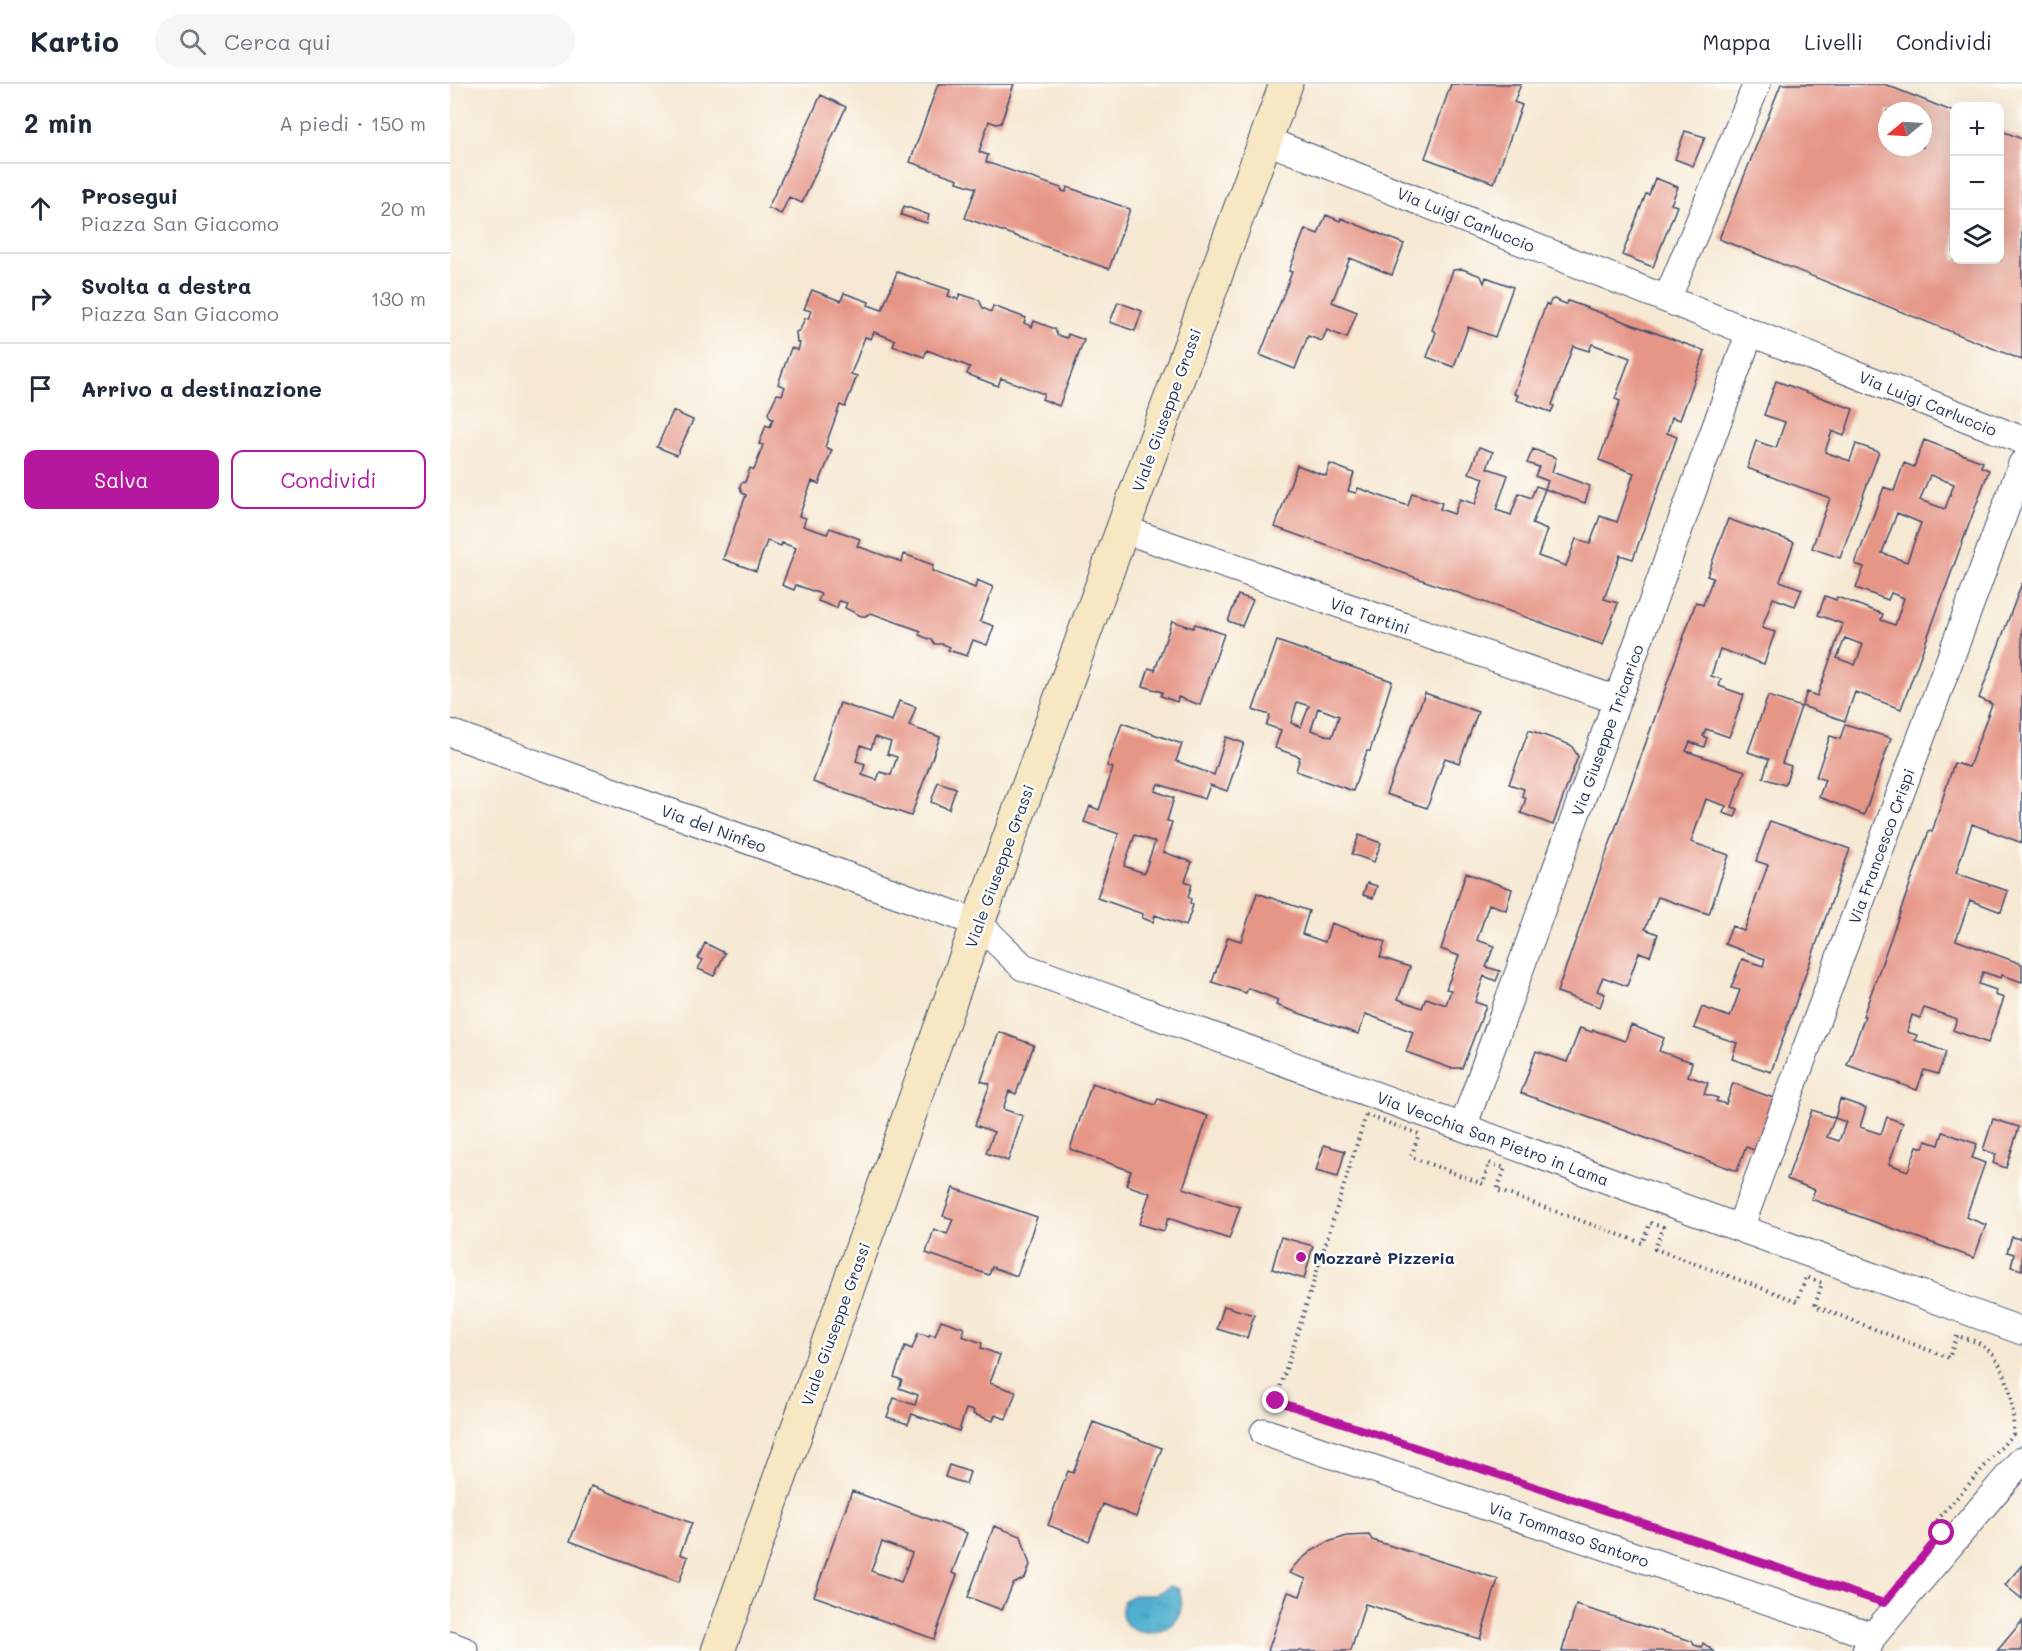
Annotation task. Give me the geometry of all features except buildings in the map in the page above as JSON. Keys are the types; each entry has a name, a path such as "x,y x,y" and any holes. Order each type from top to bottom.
{"main road":[{"name":"Viale Giuseppe Grassi","path":"718,1651 978,923 1286,84"}],"street":[{"path":"1667,299 1757,84"},
{"name":"Via Luigi Carluccio","path":"1265,140 2022,440"},
{"name":"Via Giuseppe Tricarico","path":"1463,1127 1750,332"},
{"name":"Via Francesco Crispi","path":"1740,1228 2022,464"},
{"name":"Via Tartini","path":"1122,529 1617,700"},
{"name":"Via del Ninfeo","path":"450,733 978,923"},
{"name":"Via Vecchia San Pietro in Lama","path":"978,923 1023,968 2022,1331"},
{"name":"Via Tommaso Santoro","path":"1264,1432 1870,1644"},
{"path":"1870,1644 2022,1460"},
{"path":"450,1645 465,1651"}],"path":[{"path":"1366,1115 1419,1134 1411,1156 1421,1161 1483,1184 1489,1163 1504,1168 1497,1190 1642,1244 1650,1223 1663,1227 1655,1249 1797,1301 1806,1277 1822,1283 1815,1306 1949,1358 1957,1336 1980,1344 1996,1359 2007,1384 2014,1417 2013,1434 1933,1525 1942,1533 1884,1603 1276,1401 1366,1115"}],"water":[{"path":"1170,1586 1179,1589 1181,1607 1176,1621 1165,1629 1152,1633 1139,1632 1128,1626 1122,1615 1124,1600 1134,1595 1155,1595"}],"place":[{"name":"Mozzarè Pizzeria","path":"1301,1257"}],"route":[{"path":"1276,1401 1884,1603 1942,1533"}]}
